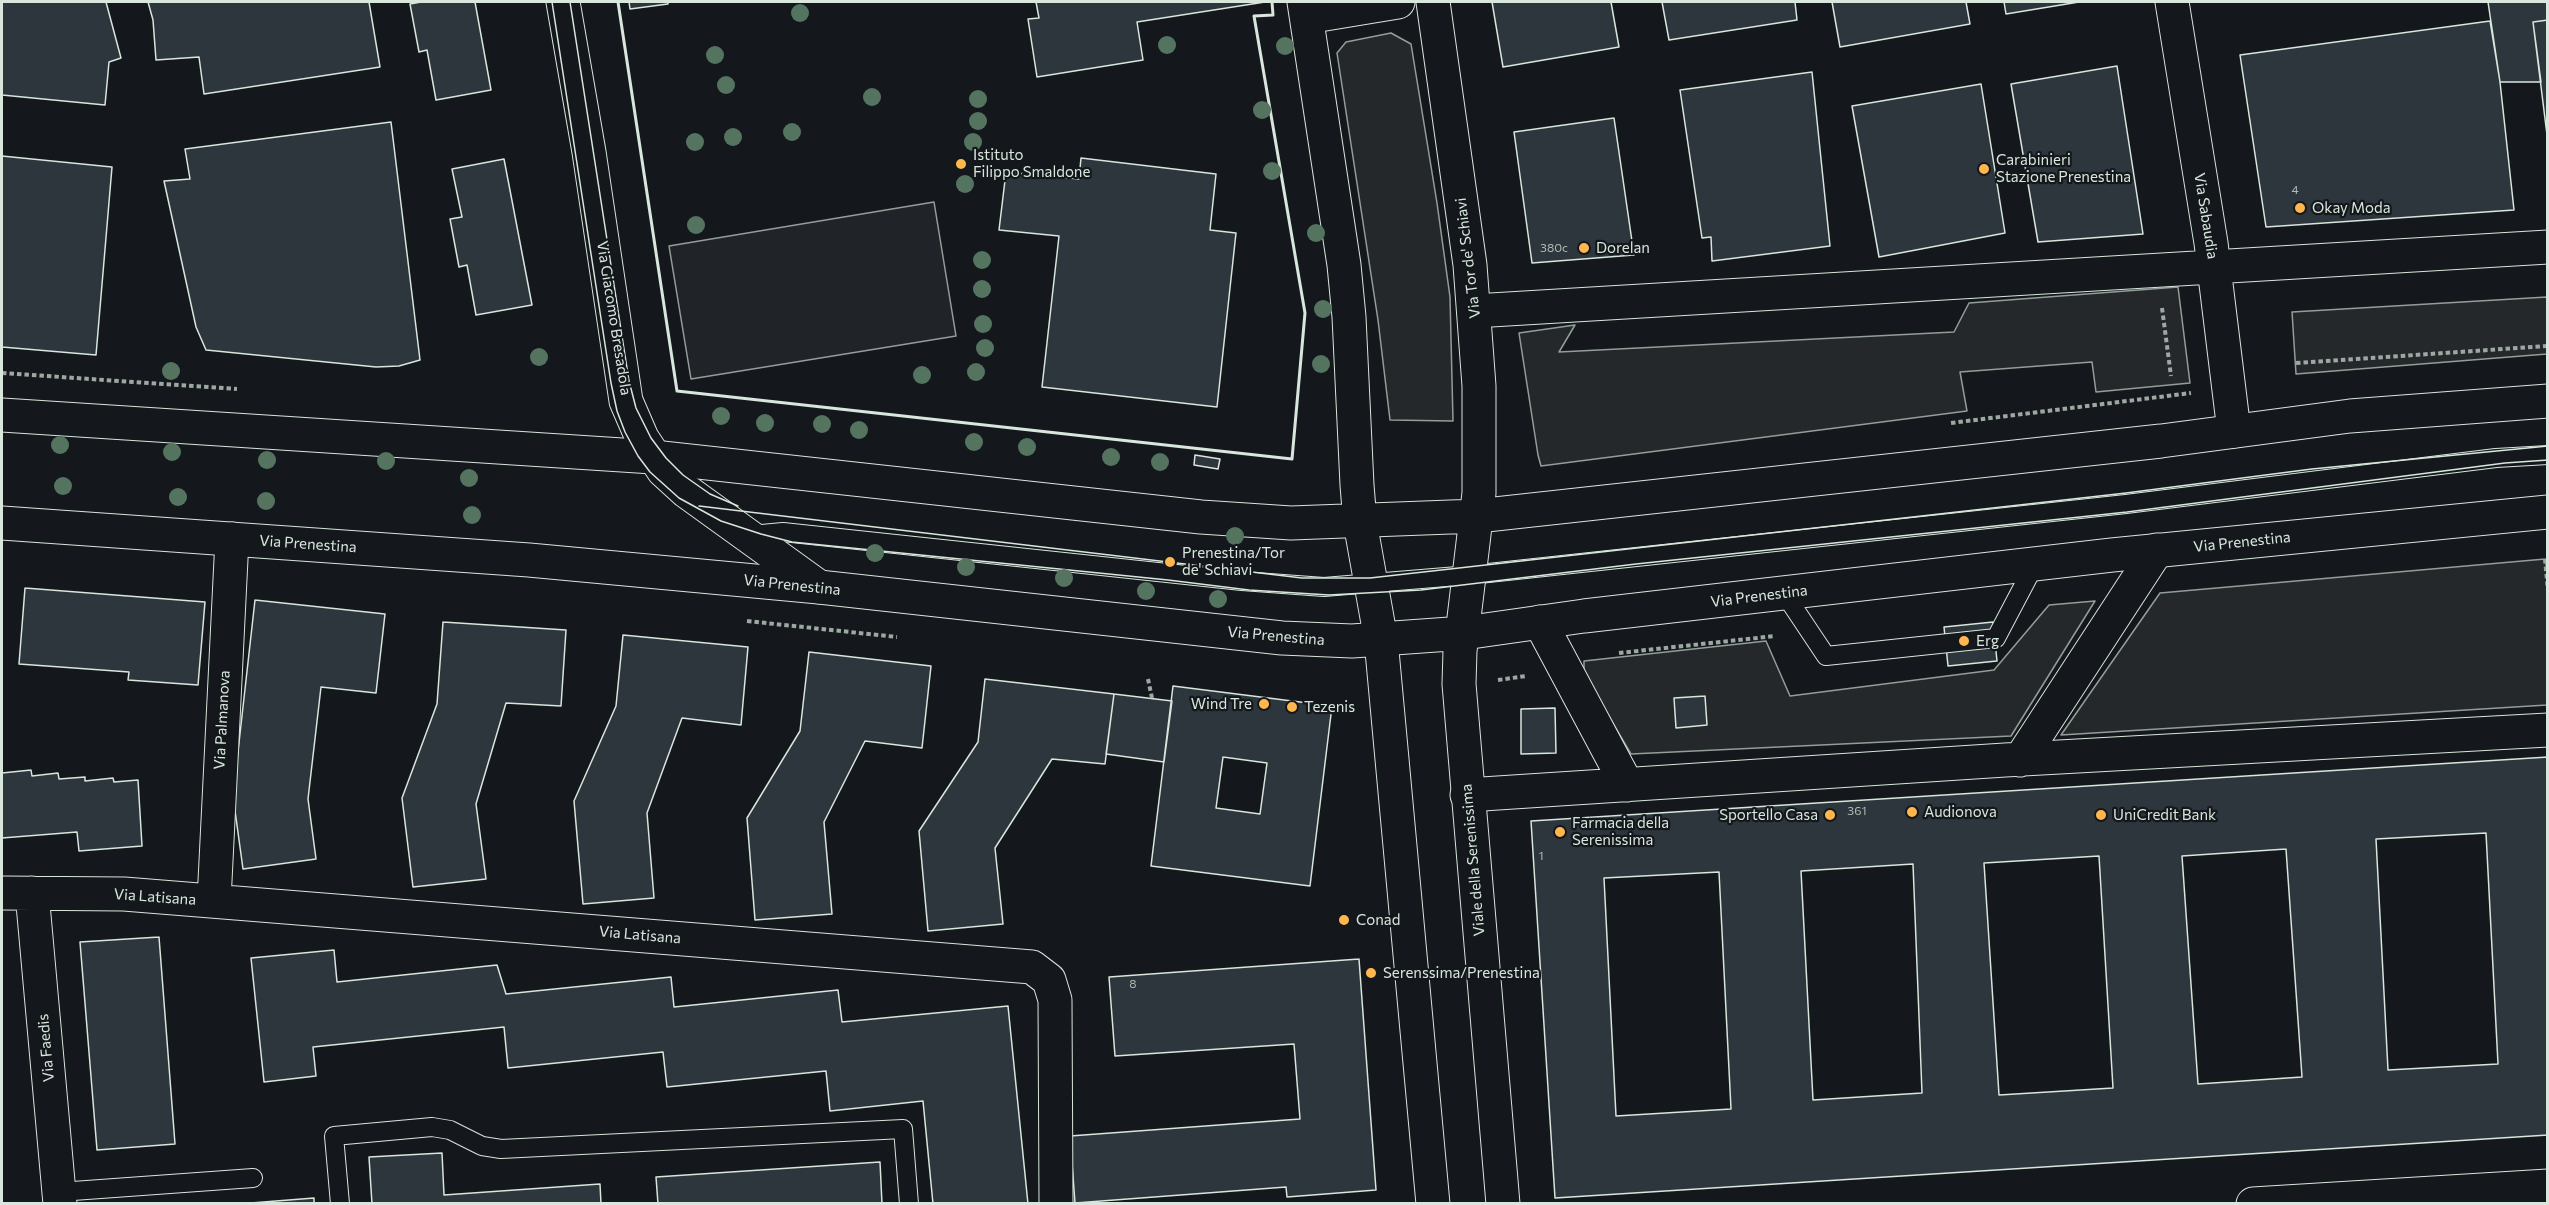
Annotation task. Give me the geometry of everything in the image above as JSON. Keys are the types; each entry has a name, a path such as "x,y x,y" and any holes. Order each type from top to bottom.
{"main road":[{"name":"Via Giacomo Bresadola","path":"563,2 589,152 626,401 653,457 678,484 740,532 819,587"},
{"path":"1398,2 1306,9 1344,265 1360,522 1381,639 1433,1203"},
{"name":"Via Tor de' Schiavi","path":"1433,2 1474,312 1479,386 1480,472 1477,516"},
{"name":"Via Sabaudia","path":"2172,2 2214,266 2234,431"},
{"path":"1474,312 2547,247"},
{"path":"2,415 653,457 1202,517 1291,523 1477,516 2161,441 2350,416 2547,401"},
{"name":"Via Prenestina","path":"2,523 529,560 819,587 1282,638 1381,639 1464,633 1540,622 2157,550 2547,512"},
{"name":"Viale della Serenissima","path":"1477,516 1460,651 1459,684 1503,1203"},
{"name":"Via Palmanova","path":"214,901 232,538"},
{"path":"2020,760 2157,550"},
{"path":"1540,622 1627,785"},
{"path":"1467,795 2547,730"},
{"name":"Via Latisana","path":"17,893 124,894 1032,967 1049,980 1055,1000 1056,1203"},
{"name":"Via Faedis","path":"17,893 59,1198"},
{"path":"2253,1203 2547,1186"}],"lane":[{"path":"740,532 783,532 1304,587 1371,585 2115,505 2496,458 2547,455"},
{"path":"1784,593 1826,656 1996,638 2035,564"},
{"path":"340,1203 334,1136 432,1127 450,1130 482,1146 501,1149 903,1129 909,1203"},
{"path":"59,1198 253,1178"}],"path":[{"path":"2161,299 2171,376"},
{"path":"2296,363 2547,346"},
{"path":"1941,424 2172,395"},
{"path":"2545,559 2547,591"},
{"path":"742,621 909,638"},
{"path":"1613,654 1756,638"},
{"path":"1491,682 1528,675"},
{"path":"1148,679 1152,698"}],"shaded area":[{"path":"1391,33 1411,44 1437,203 1450,297 1453,421 1390,420 1378,320 1337,53 1346,42"},
{"path":"934,202 956,336 691,379 669,246"},
{"path":"2178,287 2190,383 2096,392 2092,362 1960,372 1967,411 1541,466 1538,455 1519,333 1575,325 1559,352 1954,332 1969,303"},
{"path":"2547,297 2547,354 2296,374 2292,312"},
{"path":"2545,559 2548,576 2547,705 2061,735 2160,593"},
{"path":"2095,601 2011,736 1631,754 1585,676 1584,661 1766,641 1790,696 1994,670 2049,605"}],"building":[{"path":"2,2 106,2 121,58 109,62 105,105 2,95"},
{"path":"148,2 369,2 380,67 204,94 199,57 156,60 153,20"},
{"path":"475,2 491,90 436,100 427,50 419,52 410,4"},
{"path":"629,2 668,2 668,4 630,9"},
{"path":"1036,2 1265,2 1137,22 1143,60 1037,77 1028,19 1039,18"},
{"path":"1492,2 1611,2 1619,47 1503,67"},
{"path":"1662,2 1795,2 1797,20 1669,40"},
{"path":"1832,2 1966,2 1970,24 1840,47"},
{"path":"2004,2 2079,2 2006,14"},
{"path":"2488,2 2548,2 2548,20 2533,22 2541,82 2500,82"},
{"path":"2548,20 2548,143 2533,22"},
{"path":"2490,21 2500,82 2514,210 2266,227 2240,55"},
{"path":"2117,66 2143,234 2038,242 2011,84"},
{"path":"1812,72 1830,246 1712,261 1711,237 1702,238 1680,90"},
{"path":"1981,84 2005,233 1879,257 1852,106"},
{"path":"1614,118 1634,255 1532,263 1514,132"},
{"path":"391,122 420,360 399,366 376,367 206,350 196,327 164,181 190,179 185,149"},
{"path":"2,156 112,167 96,355 2,347"},
{"path":"1081,158 1216,174 1210,230 1236,233 1217,407 1042,387 1059,236 999,230 1006,172 1079,179"},
{"path":"504,159 532,305 476,315 467,265 459,267 450,219 462,217 452,169"},
{"path":"1195,455 1220,459 1218,469 1194,465"},
{"path":"25,588 205,602 198,685 128,680 129,672 19,664"},
{"path":"255,600 385,614 376,693 321,687 308,799 316,859 243,869 233,796"},
{"path":"443,622 566,630 561,706 506,703 476,804 486,879 413,887 402,798 437,704"},
{"path":"1993,622 1997,661 1948,666 1944,627"},
{"path":"623,635 748,647 741,725 682,718 647,813 654,898 583,904 574,801 616,706"},
{"path":"809,652 931,666 922,748 865,741 824,822 832,914 755,920 747,818 800,731"},
{"path":"985,679 1114,694 1105,764 1052,759 995,848 1003,924 928,931 919,831 978,742"},
{"path":"1173,686 1332,706 1310,886 1151,866","holes":["1223,757 1267,763 1260,814 1216,808"]},
{"path":"1114,694 1172,701 1164,762 1106,754"},
{"path":"1705,696 1707,725 1676,728 1674,698"},
{"path":"1555,708 1556,753 1521,754 1521,709"},
{"path":"2548,757 2548,1135 1555,1198 1531,821","holes":["2486,833 2498,1064 2388,1070 2376,839","2286,849 2302,1077 2198,1084 2182,856","2099,856 2113,1088 1999,1095 1984,863","1913,864 1922,1093 1813,1100 1801,871","1719,872 1731,1109 1616,1116 1604,878"]},
{"path":"31,770 32,776 58,773 59,779 85,777 85,781 113,778 114,782 138,780 142,846 79,851 77,832 2,838 2,773"},
{"path":"159,937 175,1144 97,1150 80,942"},
{"path":"334,950 337,982 497,965 506,994 671,977 674,1007 838,990 842,1022 1008,1006 1028,1204 933,1204 923,1101 830,1111 826,1071 667,1087 663,1052 508,1068 504,1027 313,1047 316,1076 264,1082 251,958"},
{"path":"1359,959 1376,1190 1287,1197 1286,1187 1075,1203 1070,1136 1300,1119 1294,1044 1115,1056 1109,977"},
{"path":"442,1153 444,1195 600,1184 601,1204 372,1204 369,1157"},
{"path":"880,1162 882,1204 658,1204 656,1177"},
{"path":"314,1198 314,1204 238,1204"}],"tram line":[{"path":"552,2 611,383 617,411 625,432 650,472 679,498 721,521 792,542 1249,590 1329,595 1421,590 1636,564 2127,512 2505,463 2548,460"},
{"path":"570,2 629,381 636,408 651,438 683,475 710,494 738,506"},
{"path":"699,506 1302,578 1370,578 2126,493 2312,469 2548,446"}],"wall":[{"path":"618,2 677,391 1292,459 1305,313 1254,16 1273,15 1272,2"}],"place":[{"name":"Istituto Filippo Smaldone","path":"961,164"},
{"name":"Carabinieri Stazione Prenestina","path":"1984,169"},
{"name":"Okay Moda","path":"2300,208"},
{"name":"Dorelan","path":"1584,248"},
{"name":"Prenestina/Tor de' Schiavi","path":"1170,562"},
{"name":"Erg","path":"1964,641"},
{"name":"Wind Tre","path":"1264,704"},
{"name":"Tezenis","path":"1292,707"},
{"name":"Audionova","path":"1912,812"},
{"name":"Sportello Casa","path":"1830,815"},
{"name":"UniCredit Bank","path":"2101,815"},
{"name":"Farmacia della Serenissima","path":"1560,832"},
{"name":"Conad","path":"1344,920"},
{"name":"Serenssima/Prenestina","path":"1371,973"}]}
